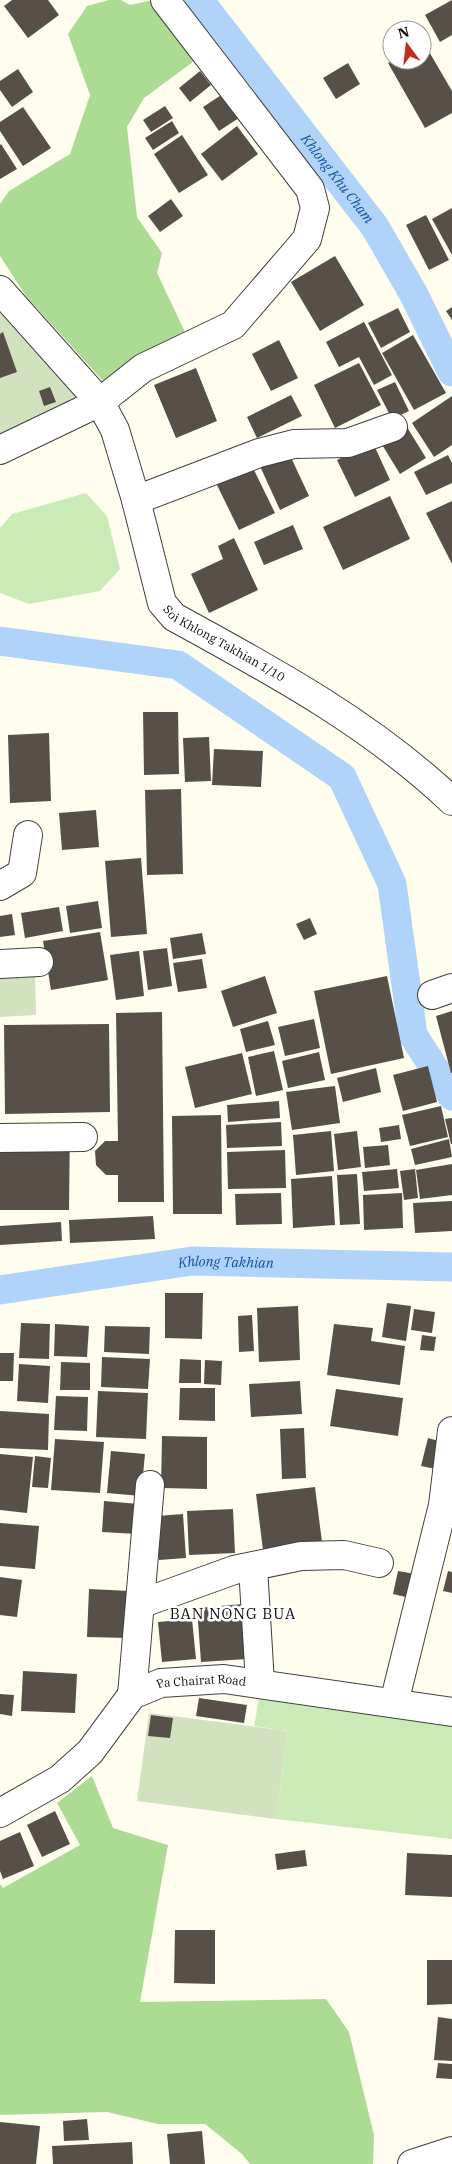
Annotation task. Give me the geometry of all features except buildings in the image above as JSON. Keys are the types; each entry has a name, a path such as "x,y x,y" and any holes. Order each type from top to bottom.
{"street":[{"path":"0,450 100,402 143,368 233,325 307,239 315,208 310,189 165,0"},
{"name":"Soi Khlong Takhian 1/10","path":"0,290 100,402 115,430 136,500 162,603 174,617 287,679 404,759 452,800"},
{"path":"136,500 259,453 294,444 348,443 393,427"},
{"path":"0,886 22,873 28,835"},
{"path":"0,964 39,962"},
{"path":"0,1138 83,1137"},
{"path":"394,1703 443,1505 452,1431"},
{"path":"0,1813 60,1779 90,1752 132,1695 150,1485"},
{"path":"140,1604 234,1570 301,1556 344,1555 379,1563"},
{"path":"253,1566 260,1683"},
{"name":"Pa Chairat Road","path":"132,1695 161,1683 224,1679 452,1712"},
{"path":"412,2164 452,2151"}],"green space":[{"path":"109,0 121,0 130,5 153,0 193,62 144,98 127,127 137,217 162,253 157,273 186,334 104,382 26,296 0,256 0,204 9,191 70,154 90,95 68,34 87,6"},
{"path":"0,311 80,397 0,435"},
{"path":"86,493 107,516 120,569 100,591 29,604 0,593 0,528 12,514"},
{"path":"35,973 36,1015 0,1017 0,974"},
{"path":"259,1699 452,1727 452,1839 276,1819 288,1731 254,1726"},
{"path":"149,1713 288,1731 276,1819 137,1801"},
{"path":"92,1776 113,1828 168,1845 140,2002 326,1999 349,2032 374,2135 373,2164 250,2164 242,2154 205,2124 158,2124 107,2112 0,2115 0,1884 3,1888 80,1845 57,1803"}],"waterway":[{"name":"Khlong Khu Cham","path":"199,0 375,227 413,293 452,372"},
{"path":"0,641 178,665 342,777 392,884 413,1035 452,1096"},
{"name":"Khlong Takhian","path":"0,1290 192,1261 452,1267"}],"district":[{"name":"BAN NONG BUA","path":"233,1614"}]}
